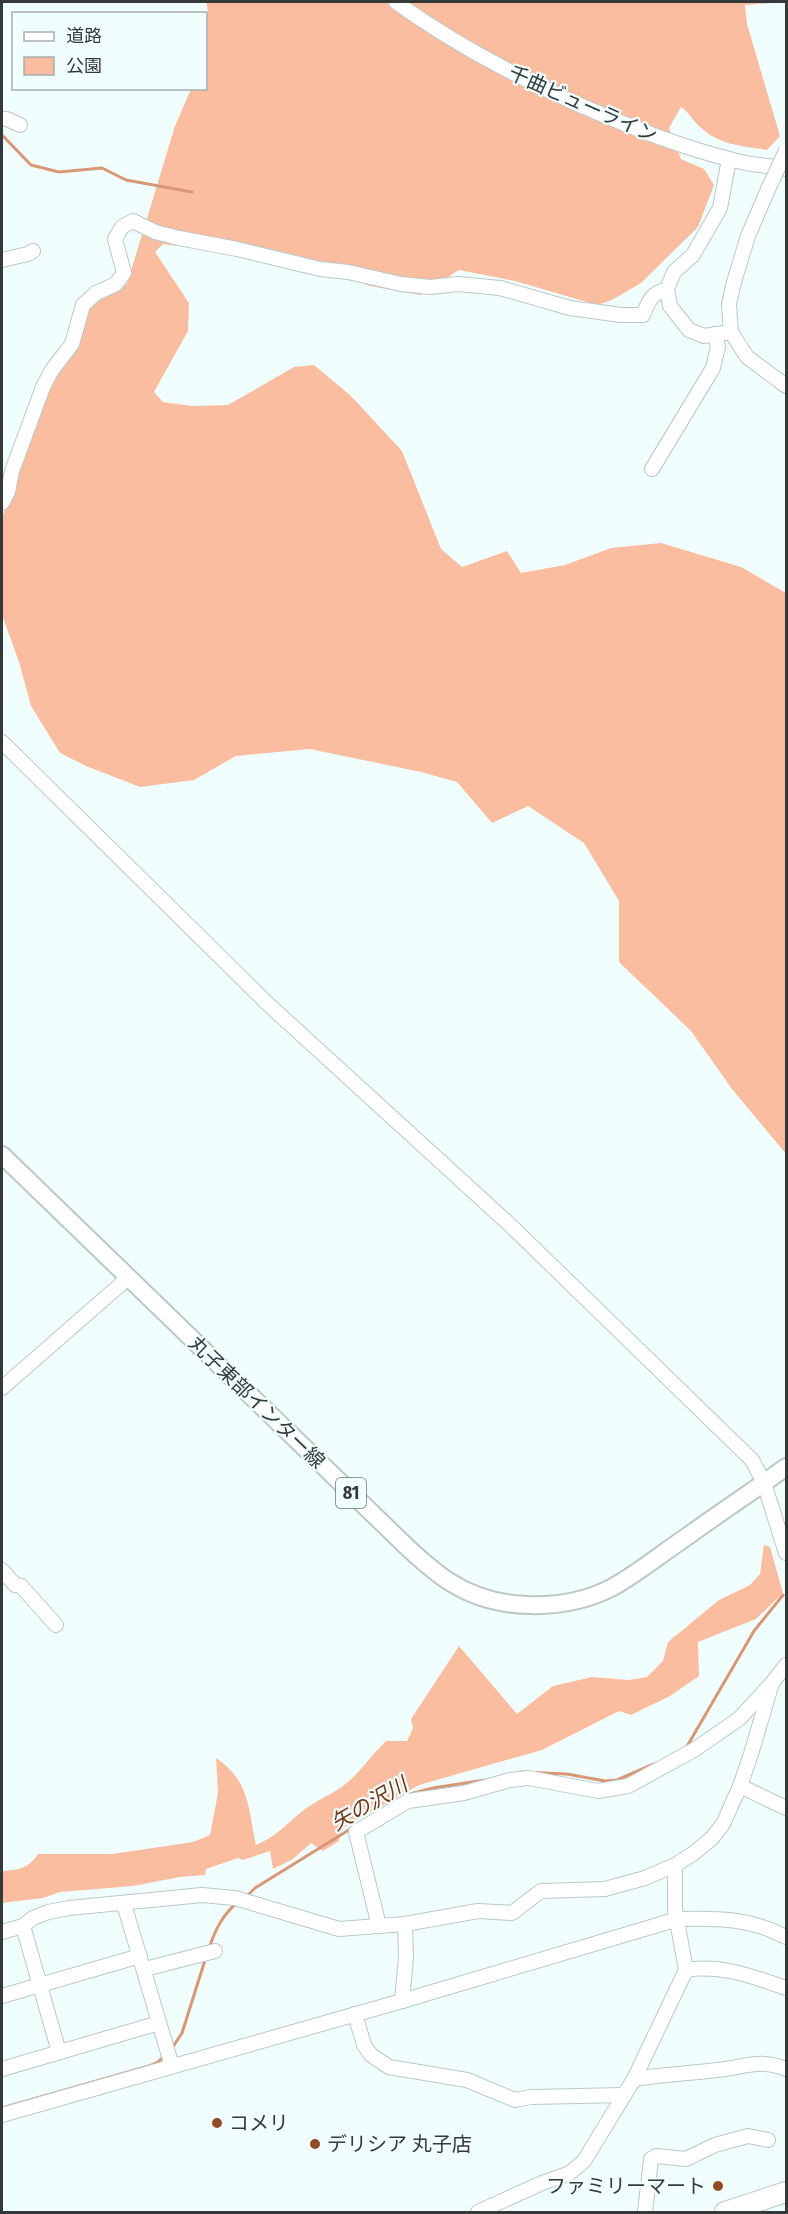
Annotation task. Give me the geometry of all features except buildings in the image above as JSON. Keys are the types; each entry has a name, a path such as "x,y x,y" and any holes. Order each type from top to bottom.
{"highway":[{"path":"725,2212 786,2192"}],"main road":[{"name":"丸子東部インター線","path":"2,1155 424,1563 451,1583 481,1596 511,1603 542,1605 569,1601 602,1592 626,1578 786,1467"}],"street":[{"name":"千曲ビューライン","path":"396,2 429,26 472,52 560,96 647,134 729,159 786,169"},
{"path":"2,119 20,125"},
{"path":"786,151 748,236 729,304 731,332 747,357 786,386"},
{"path":"729,159 720,208 693,255 674,272 667,289 670,306 689,330 704,336 731,332"},
{"path":"2,503 8,492 12,471 43,387 52,370 72,344 83,304 96,293 116,284 124,273 115,239 122,228 133,221 154,232 320,269 348,272 400,284 430,287 458,284 500,288 570,308 593,312 643,315 650,298 655,293 667,289"},
{"path":"2,260 28,254 33,250"},
{"path":"652,469 713,368 718,347 715,334"},
{"path":"2,742 270,1005 509,1224 724,1431 752,1460 764,1483 786,1553"},
{"path":"2,1388 128,1278"},
{"path":"2,1570 15,1585 21,1586 56,1625"},
{"path":"379,1926 356,1832 408,1800 464,1793 510,1780 529,1778 598,1791 628,1786 694,1750 740,1718 786,1665"},
{"path":"2,1932 23,1926 33,1918 48,1912 69,1908 202,1895 242,1900 271,1907 305,1920 339,1929 405,1924 478,1911 512,1913 541,1891 605,1889 645,1878 675,1865 693,1853 723,1824 740,1786 772,1683"},
{"path":"740,1786 786,1808"},
{"path":"478,2212 570,2173 584,2161 634,2079 686,1970 675,1910 675,1865"},
{"path":"124,1904 170,2057"},
{"path":"2,2115 170,2057 355,2014 678,1919 738,1920 767,1927 786,1937"},
{"path":"402,2001 406,1957 405,1924"},
{"path":"23,1926 59,2052"},
{"path":"2,1996 142,1963 210,1951"},
{"path":"686,1970 704,1967 731,1971 786,1988"},
{"path":"355,2014 364,2045 371,2055 389,2067 467,2080 515,2100 624,2095"},
{"path":"2,2069 159,2023"},
{"path":"634,2079 720,2070 747,2063 775,2064 786,2069"},
{"path":"645,2212 651,2159 656,2157 686,2159 715,2145 748,2136 768,2140"}],"green space":[{"path":"206,2 786,2 745,5 747,24 780,136 767,150 731,144 707,133 681,107 669,128 681,159 704,169 714,185 698,227 641,283 612,300 597,305 515,281 459,270 420,295 370,286 272,251 201,249 163,244 155,252 189,303 188,331 154,392 163,402 192,406 228,405 294,367 314,365 351,396 402,451 441,549 462,567 507,551 521,573 565,565 611,548 661,543 741,567 786,593 786,1154 732,1089 691,1031 619,962 619,901 584,843 528,806 492,823 457,782 421,772 310,749 236,756 194,780 140,787 60,753 31,706 19,662 2,615 2,517 13,491 39,406 82,308 127,284 175,126 191,90 207,90 208,11"},
{"path":"764,1545 770,1547 783,1593 756,1619 698,1642 699,1676 670,1696 631,1715 619,1711 542,1750 419,1785 341,1829 339,1841 323,1851 311,1843 293,1859 273,1869 270,1851 243,1860 238,1858 206,1869 205,1875 133,1886 60,1892 43,1898 2,1903 2,1871 22,1868 38,1854 112,1854 193,1842 210,1835 218,1793 216,1758 235,1776 246,1796 256,1845 264,1841 308,1807 346,1783 386,1741 407,1741 413,1728 411,1719 459,1646 517,1714 553,1686 592,1677 629,1680 647,1677 663,1661 668,1642 719,1600 750,1585 760,1574"}],"waterway":[{"path":"2,135 31,165 59,172 102,168 126,180 192,192"},
{"name":"矢の沢川","path":"686,1748 754,1631 783,1595"},
{"name":"矢の沢川","path":"521,1772 567,1774 605,1781 617,1780 654,1764"},
{"name":"矢の沢川","path":"406,1795 433,1788 485,1780"},
{"name":"矢の沢川","path":"247,1896 255,1888 352,1828"},
{"name":"矢の沢川","path":"209,1948 220,1924 237,1903"},
{"name":"矢の沢川","path":"172,2048 182,2033 206,1957"},
{"name":"矢の沢川","path":"2,2108 149,2066 158,2062 165,2055"}],"place":[{"name":"コメリ","path":"217,2123"},
{"name":"デリシア 丸子店","path":"315,2144"},
{"name":"ファミリーマート","path":"718,2186"}]}
